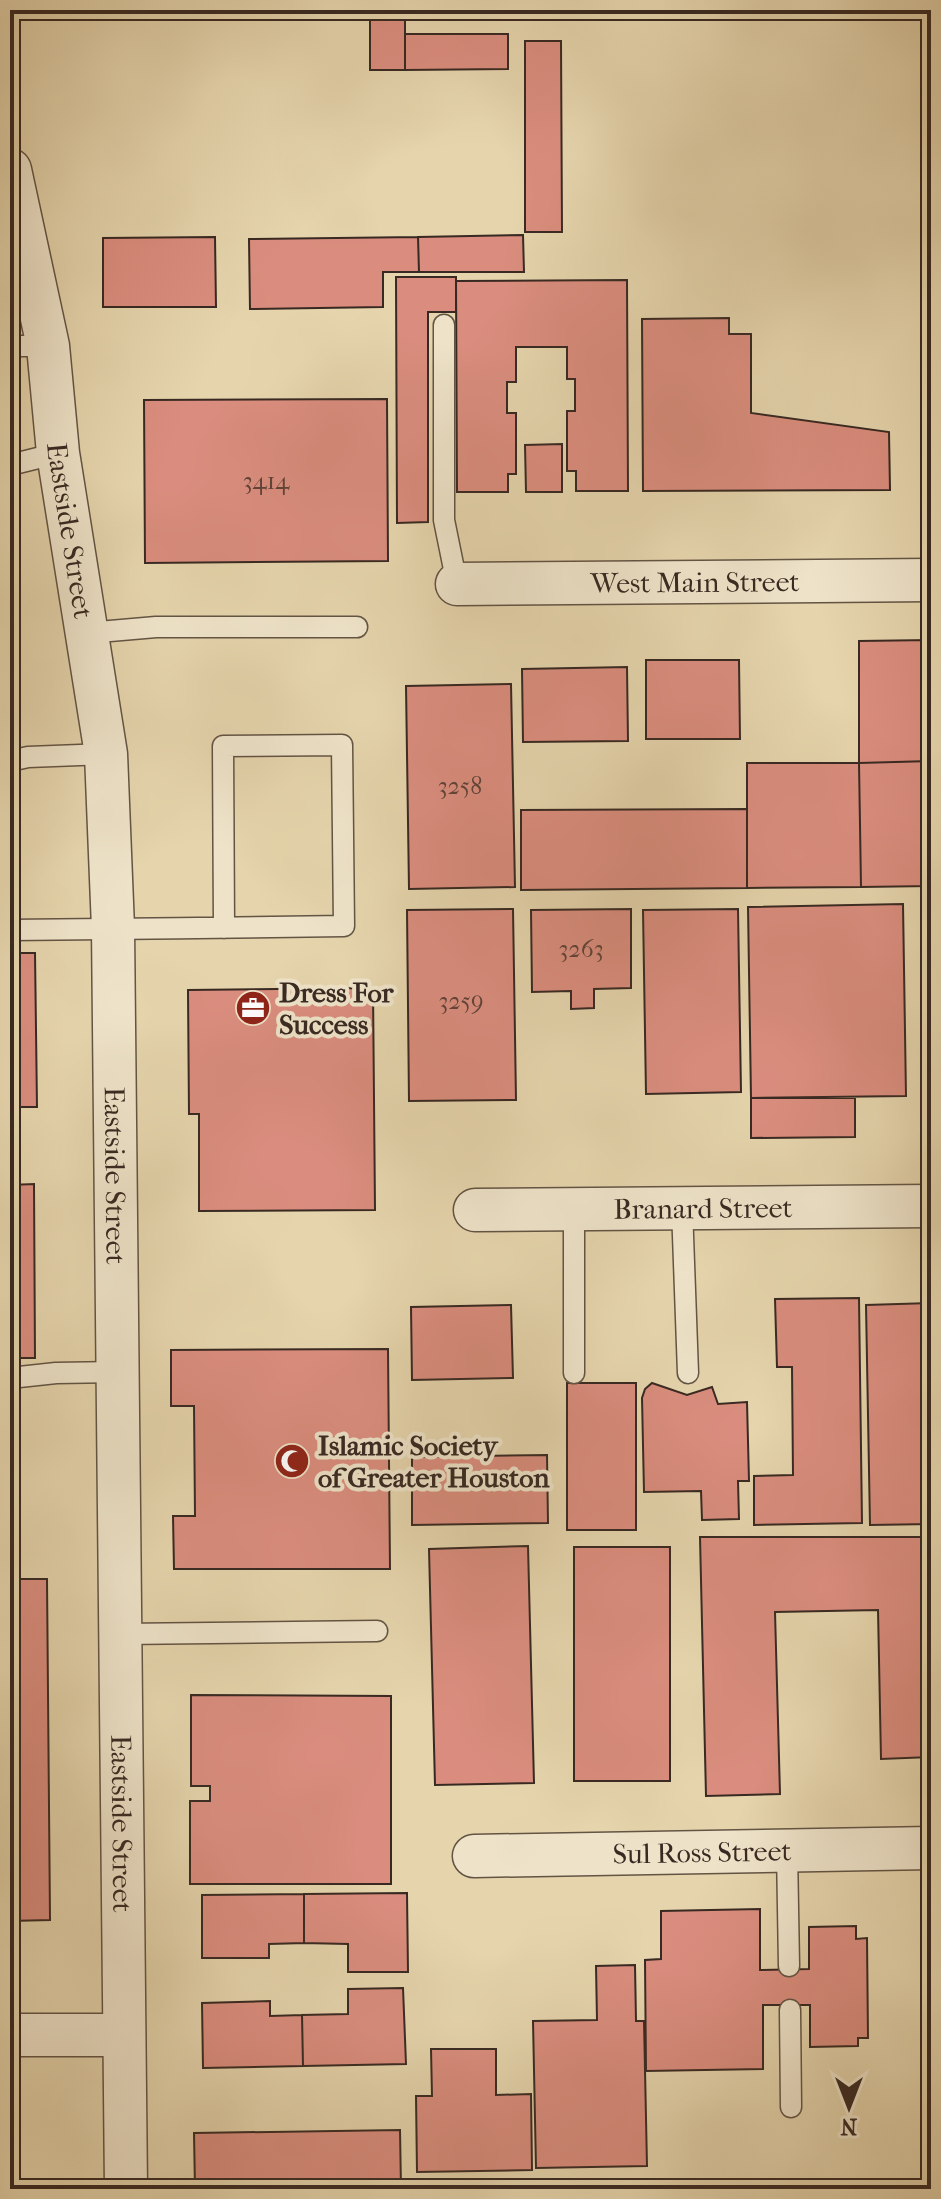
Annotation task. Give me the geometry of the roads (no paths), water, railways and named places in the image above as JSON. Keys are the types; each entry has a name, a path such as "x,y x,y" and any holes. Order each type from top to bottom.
{"street":[{"name":"Eastside Street","path":"10,170 29,346 58,453 106,754 113,928 126,2189"},
{"name":"West Main Street","path":"457,584 931,580"},
{"name":"Branard Street","path":"475,1210 931,1206"},
{"name":"Sul Ross Street","path":"474,1856 931,1848"},
{"path":"10,2035 124,2035"}],"lane":[{"path":"444,325 444,520 457,584"},
{"path":"10,465 58,453"},
{"path":"87,633 156,627 357,627"},
{"path":"10,930 113,928 224,928 344,926 342,745 223,746 224,928"},
{"path":"10,761 28,757 106,754"},
{"path":"682,1208 688,1373"},
{"path":"574,1210 574,1373"},
{"path":"10,1378 56,1373 118,1372"},
{"path":"121,1634 377,1631"},
{"path":"787,1850 789,1966"},
{"path":"790,2010 791,2107"}],"place":[{"name":"Dress For Success","path":"253,1008"},
{"name":"Islamic Society of Greater Houston","path":"292,1461"}]}
